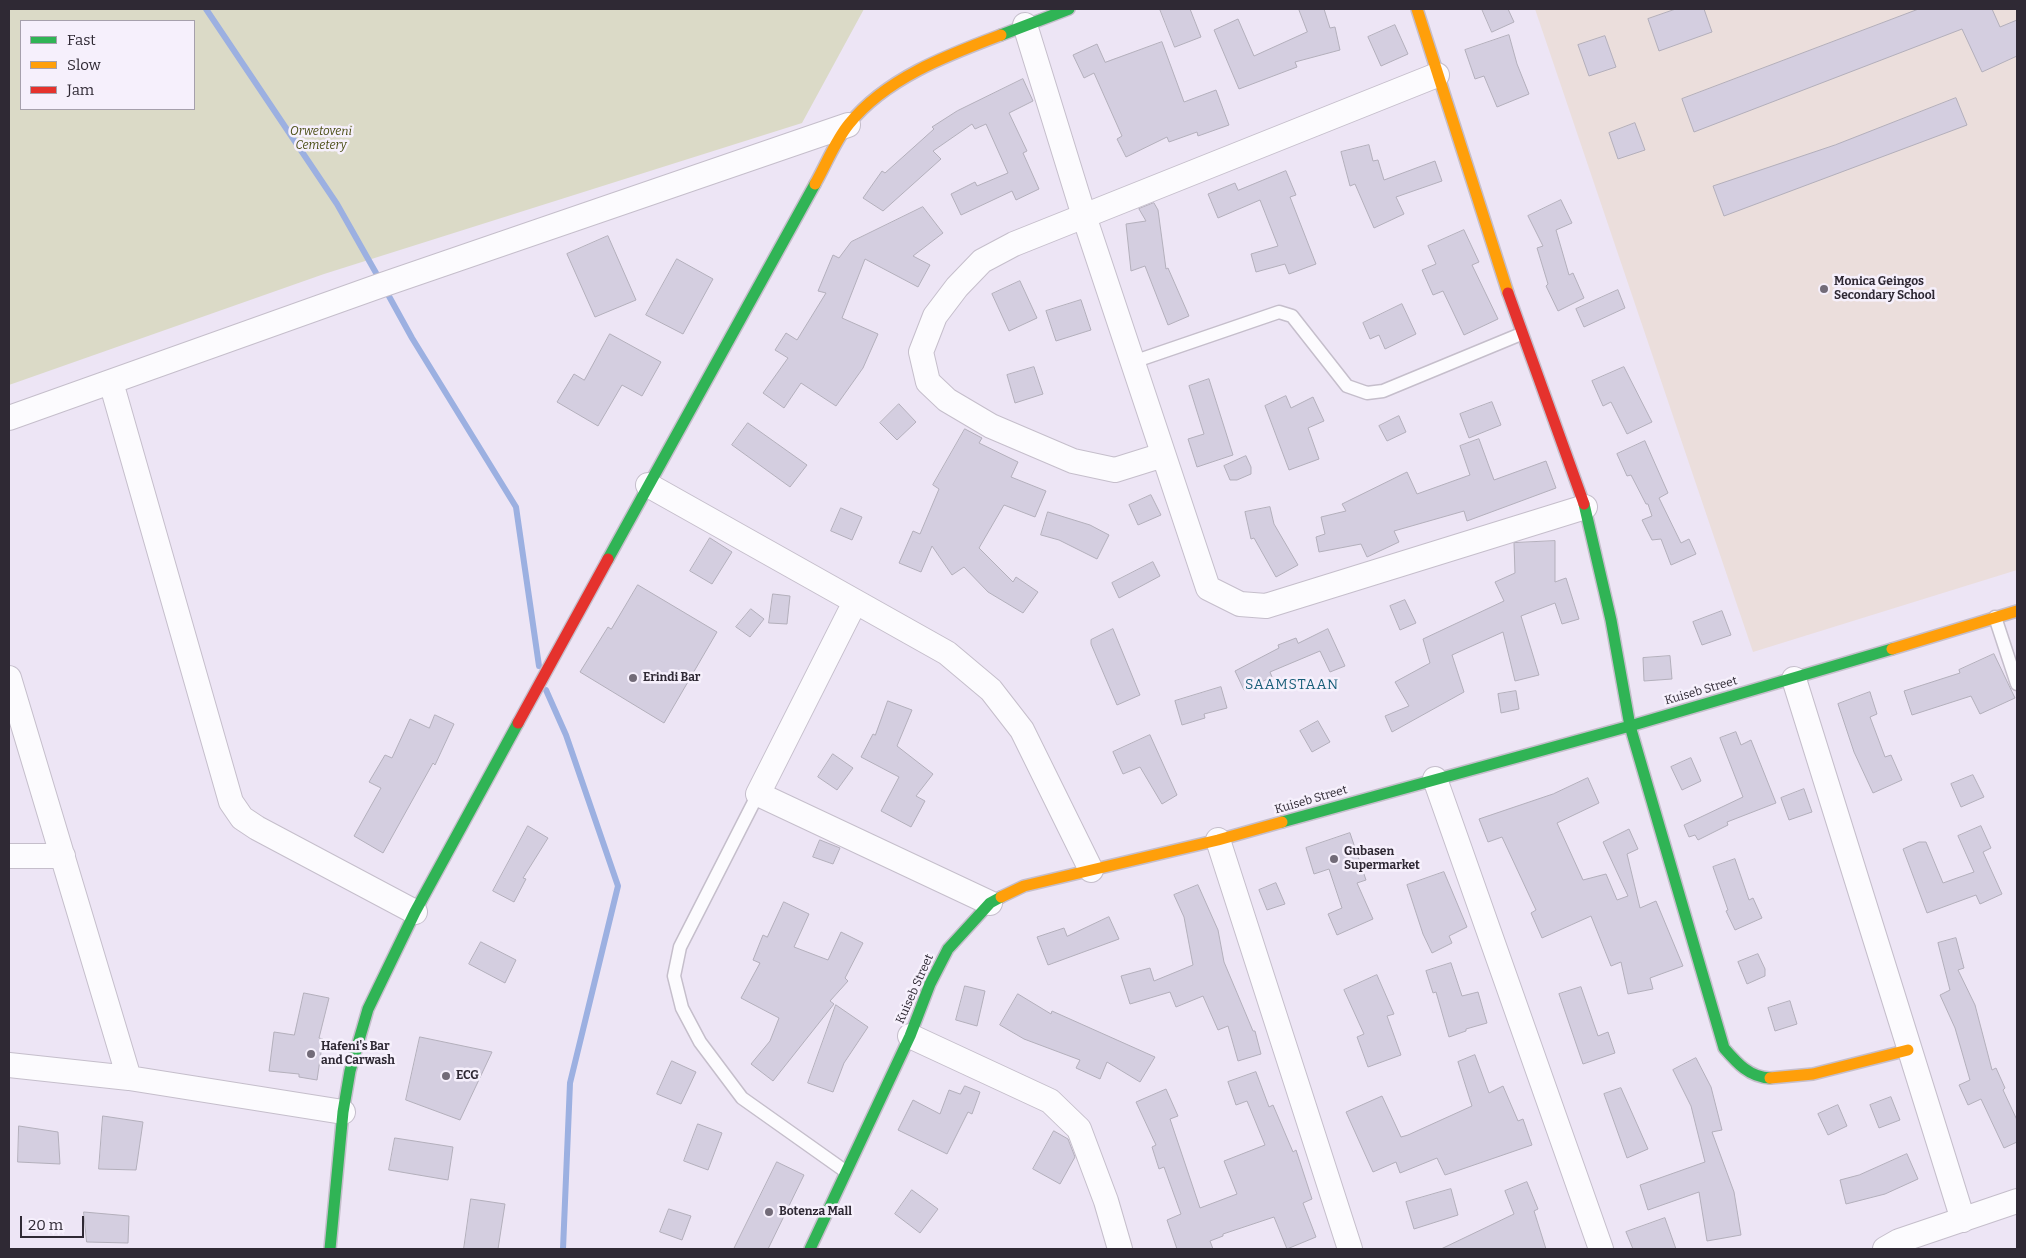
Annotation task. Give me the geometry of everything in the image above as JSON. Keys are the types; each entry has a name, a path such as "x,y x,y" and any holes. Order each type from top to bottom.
{"street":[{"path":"330,1249 343,1112 350,1071 368,1009 415,912 648,485 848,125 878,95 948,55 1069,9"},
{"path":"1417,9 1521,334 1585,506 1611,620 1630,726 1724,1048 1742,1068 1762,1078 1784,1080 1908,1050"},
{"path":"1025,26 1084,216 1208,588 1240,604 1266,606 1585,506"},
{"path":"1163,455 1115,470 1073,462 991,426 947,400 928,382 921,352 935,316 957,286 982,261 1014,244 1437,75"},
{"path":"9,418 382,284 848,125"},
{"path":"111,382 231,802 242,818 257,828 415,912"},
{"path":"648,485 947,653 991,690 1022,730 1091,870"},
{"path":"855,602 758,794 990,903"},
{"name":"Kuiseb Street","path":"810,1249 910,1036 930,984 948,949 990,903 1024,886 1218,840 1630,726 1794,679 2017,610"},
{"path":"9,678 129,1078"},
{"path":"1794,679 1908,1050 1963,1220"},
{"path":"1435,779 1601,1249"},
{"path":"1218,840 1350,1249"},
{"path":"9,856 63,856"},
{"path":"910,1036 1050,1101 1079,1129 1106,1201 1120,1249"},
{"path":"9,1065 129,1078 343,1112"},
{"path":"1885,1249 1899,1241 2017,1201"}],"lane":[{"path":"1134,362 1279,312 1292,316 1297,321 1347,386 1367,393 1383,391 1521,334"},
{"path":"1995,617 2017,684"},
{"path":"758,794 680,947 674,976 682,1008 700,1042 742,1098 845,1171"}],"shaded area":[{"name":"Monica Geingos Secondary School","path":"1535,9 2017,9 2017,570 1753,652"}],"green space":[{"name":"Orwetoveni Cemetery","path":"9,9 864,9 802,123 324,274 9,385"}],"building":[{"path":"1160,9 1190,9 1201,37 1175,47"},
{"path":"1299,9 1324,9 1330,28 1335,27 1340,50 1295,62 1297,67 1239,89 1214,30 1238,19 1254,56 1307,32"},
{"path":"1482,9 1508,9 1514,22 1492,32"},
{"path":"1676,9 1704,9 1712,32 1659,51 1648,19"},
{"path":"1919,9 1992,9 2000,27 2017,20 2017,56 1982,72 1962,29 1694,132 1682,99"},
{"path":"1395,25 1408,54 1381,66 1368,37"},
{"path":"1509,35 1517,64 1529,94 1497,107 1484,76 1475,79 1465,50"},
{"path":"1605,36 1616,67 1589,76 1578,45"},
{"path":"1162,42 1184,102 1216,90 1229,125 1198,136 1197,132 1169,142 1167,137 1126,157 1117,139 1122,136 1094,73 1084,78 1073,55 1097,44 1105,62"},
{"path":"1023,79 1033,101 1009,113 1027,151 1023,153 1039,189 1016,200 1012,191 961,215 951,194 975,182 977,186 1008,173 986,124 975,129 972,124 933,151 941,159 883,211 863,198 882,171 885,173 934,129 932,127 957,111"},
{"path":"1956,98 1967,125 1724,216 1713,186 1835,145"},
{"path":"1635,123 1645,150 1618,159 1609,133"},
{"path":"1369,145 1373,161 1378,160 1384,180 1435,161 1442,181 1396,197 1404,214 1374,228 1355,184 1350,186 1341,152"},
{"path":"1286,171 1296,195 1290,197 1316,264 1289,274 1285,264 1256,272 1251,254 1278,246 1260,200 1218,218 1208,194 1235,183 1238,190"},
{"path":"1561,200 1572,223 1556,230 1569,275 1573,273 1584,298 1558,311 1546,286 1548,284 1537,248 1543,246 1528,216"},
{"path":"1154,203 1158,210 1166,269 1168,268 1189,316 1168,325 1145,266 1131,271 1126,224 1146,221 1139,209"},
{"path":"923,207 943,233 913,256 930,265 918,287 865,259 842,318 878,334 863,368 836,406 801,383 784,408 763,393 788,358 775,350 786,333 797,340 826,293 818,291 833,255 839,258 851,242"},
{"path":"1464,230 1479,262 1472,265 1498,319 1464,335 1443,291 1433,295 1422,270 1436,264 1428,246"},
{"path":"608,236 636,300 595,317 567,254"},
{"path":"677,259 713,279 683,334 646,315"},
{"path":"1020,281 1037,318 1009,331 992,294"},
{"path":"1618,290 1625,308 1584,327 1576,309"},
{"path":"1081,300 1091,330 1056,341 1046,311"},
{"path":"1402,304 1416,334 1385,349 1379,335 1370,339 1363,323"},
{"path":"610,334 661,362 642,396 622,385 598,426 557,402 574,374 584,380"},
{"path":"1034,367 1043,394 1015,403 1007,375"},
{"path":"1624,367 1652,422 1627,434 1611,402 1603,406 1592,381"},
{"path":"1209,379 1233,455 1197,467 1188,439 1204,434 1189,386"},
{"path":"1286,396 1291,408 1313,397 1324,421 1308,428 1319,459 1289,470 1265,406"},
{"path":"1492,402 1501,425 1469,438 1460,414"},
{"path":"899,404 916,422 897,440 880,423"},
{"path":"1399,416 1406,432 1387,441 1379,426"},
{"path":"748,423 807,465 790,487 732,445"},
{"path":"965,429 982,438 979,443 1018,462 1011,477 1046,491 1035,517 1004,505 979,548 1013,582 1016,577 1038,592 1023,613 988,592 964,567 952,575 932,546 921,572 899,563 913,531 920,534 939,489 933,485"},
{"path":"1479,439 1494,480 1546,461 1556,488 1467,521 1464,511 1394,531 1399,542 1367,557 1361,544 1319,552 1316,537 1325,534 1321,517 1346,511 1342,504 1407,472 1417,494 1470,475 1460,446"},
{"path":"1645,441 1668,493 1659,498 1681,543 1689,539 1696,554 1671,565 1661,539 1652,540 1642,520 1652,516 1648,504 1646,504 1631,475 1627,476 1617,454"},
{"path":"1246,456 1251,467 1251,474 1237,480 1230,480 1224,466"},
{"path":"1151,495 1161,515 1138,525 1129,505"},
{"path":"1270,507 1274,524 1298,565 1276,577 1254,538 1251,539 1245,512"},
{"path":"841,508 862,517 852,540 831,531"},
{"path":"1048,512 1090,525 1109,535 1097,559 1059,540 1041,535"},
{"path":"710,538 732,552 712,584 690,571"},
{"path":"1555,541 1555,582 1566,578 1579,619 1562,624 1555,603 1521,616 1539,675 1515,681 1503,632 1452,655 1464,692 1392,732 1385,716 1409,706 1395,682 1430,663 1423,639 1504,601 1495,582 1515,573 1514,543"},
{"path":"1153,562 1160,576 1119,598 1112,583"},
{"path":"638,585 717,632 664,723 580,672 608,627 611,629"},
{"path":"773,594 790,596 787,624 769,623"},
{"path":"1405,600 1416,623 1400,630 1390,606"},
{"path":"751,609 764,619 750,637 736,627"},
{"path":"1722,611 1731,635 1702,645 1693,622"},
{"path":"1113,629 1140,695 1117,705 1091,644 1091,640"},
{"path":"1328,629 1345,666 1330,672 1320,651 1270,672 1272,677 1244,690 1235,671 1279,648 1278,645 1296,638 1298,643"},
{"path":"1994,654 2015,698 1980,714 1971,696 1912,715 1904,691 1960,673 1959,670"},
{"path":"1670,656 1672,679 1644,681 1643,658"},
{"path":"1221,687 1227,708 1204,714 1205,718 1182,725 1175,701"},
{"path":"1516,691 1519,709 1501,713 1498,694"},
{"path":"1870,692 1877,714 1870,717 1885,757 1891,755 1902,780 1873,793 1854,752 1838,704"},
{"path":"888,701 912,710 897,746 933,774 916,796 925,801 911,827 881,811 899,777 861,757 873,734 875,735"},
{"path":"435,715 454,724 435,765 433,763 383,853 354,836 381,788 369,782 385,755 392,758 410,719 429,728"},
{"path":"1318,721 1330,742 1312,752 1300,731"},
{"path":"1736,732 1741,745 1751,740 1776,803 1727,822 1728,825 1698,840 1695,835 1689,837 1684,825 1743,797 1720,738"},
{"path":"1150,735 1177,795 1162,804 1140,767 1123,774 1113,752"},
{"path":"833,754 853,768 837,790 818,777"},
{"path":"1691,758 1701,781 1682,790 1671,767"},
{"path":"1973,775 1984,797 1961,807 1951,784"},
{"path":"1588,778 1599,803 1557,823 1583,880 1606,874 1617,900 1628,896 1603,842 1629,829 1638,849 1627,854 1640,908 1656,901 1683,966 1650,978 1653,989 1628,994 1621,962 1611,966 1591,916 1542,938 1531,913 1536,910 1502,837 1488,842 1479,819 1553,794"},
{"path":"1804,789 1812,812 1789,820 1781,798"},
{"path":"528,826 548,838 523,878 526,879 514,902 493,891"},
{"path":"1981,826 1991,848 1983,852 2002,894 1980,904 1976,895 1927,913 1903,849 1919,842 1926,842 1943,883 1974,872 1958,836"},
{"name":"Gubasen Supermarket","path":"1350,833 1366,880 1357,883 1373,919 1337,935 1328,914 1342,908 1329,869 1314,874 1306,848"},
{"path":"820,840 840,848 833,864 813,857"},
{"path":"1735,859 1749,900 1753,898 1762,918 1735,930 1726,911 1728,910 1713,867"},
{"path":"1444,872 1467,927 1449,936 1452,943 1432,953 1423,934 1407,885"},
{"path":"1276,883 1285,904 1267,910 1259,890"},
{"path":"1198,885 1218,930 1224,962 1253,1031 1255,1031 1261,1054 1238,1061 1228,1026 1218,1030 1203,996 1176,1007 1170,992 1130,1004 1121,976 1150,968 1154,981 1193,965 1184,917 1174,895"},
{"path":"784,902 809,914 794,947 828,960 841,932 863,943 845,978 848,981 830,1001 834,1004 773,1081 751,1064 770,1041 779,1018 741,998 760,963 753,960 763,935 767,937"},
{"path":"1109,917 1119,939 1048,965 1037,937 1064,928 1067,936"},
{"path":"1956,938 1964,968 1958,970 1975,1005 1992,1070 1996,1068 2005,1088 2003,1090 2017,1120 2017,1142 2004,1148 1981,1099 1968,1105 1959,1085 1970,1080 1955,1028 1940,995 1950,990 1938,943"},
{"path":"481,942 516,960 505,983 469,964"},
{"path":"1758,954 1765,969 1765,976 1747,984 1738,962"},
{"path":"1451,963 1462,996 1478,992 1487,1023 1466,1029 1466,1031 1449,1037 1436,992 1433,993 1426,971"},
{"path":"1377,975 1394,1014 1387,1016 1401,1055 1368,1067 1357,1037 1364,1034 1344,990"},
{"path":"965,986 985,991 977,1026 956,1020"},
{"path":"1581,987 1598,1036 1608,1032 1615,1053 1583,1064 1559,994"},
{"path":"304,993 329,998 319,1038 323,1039 317,1080 299,1077 299,1074 269,1071 274,1032 294,1035"},
{"path":"1018,994 1051,1014 1052,1011 1155,1057 1140,1082 1107,1062 1100,1079 1076,1068 1080,1060 1024,1039 1000,1025"},
{"path":"1790,1001 1797,1024 1775,1031 1768,1008"},
{"path":"836,1005 868,1027 844,1063 833,1092 808,1083"},
{"name":"ECG","path":"420,1037 492,1052 460,1120 406,1100"},
{"path":"1475,1055 1489,1093 1503,1086 1518,1121 1523,1119 1532,1145 1445,1175 1437,1158 1400,1173 1396,1162 1373,1172 1346,1112 1382,1096 1401,1137 1408,1135 1472,1106 1458,1062"},
{"path":"1696,1058 1711,1087 1722,1130 1712,1132 1734,1192 1741,1235 1707,1241 1699,1192 1648,1210 1640,1185 1705,1162 1691,1106 1673,1070"},
{"path":"672,1061 696,1072 681,1104 657,1094"},
{"path":"1256,1072 1269,1107 1273,1105 1293,1152 1296,1150 1312,1199 1303,1203 1316,1237 1287,1249 1274,1217 1223,1234 1223,1236 1210,1241 1213,1249 1177,1249 1167,1220 1181,1214 1164,1167 1159,1169 1152,1147 1156,1145 1136,1102 1166,1089 1178,1116 1170,1119 1200,1208 1237,1194 1224,1161 1265,1145 1247,1101 1236,1105 1228,1082"},
{"path":"965,1086 980,1092 972,1114 968,1112 947,1154 898,1130 913,1100 940,1114 949,1090 960,1094"},
{"path":"1621,1088 1648,1149 1627,1158 1604,1094"},
{"path":"1891,1097 1900,1120 1879,1128 1870,1105"},
{"path":"1838,1105 1847,1126 1828,1135 1818,1114"},
{"path":"103,1116 143,1122 136,1170 99,1169"},
{"path":"698,1124 722,1133 708,1170 684,1161"},
{"path":"19,1126 58,1132 60,1164 18,1162"},
{"path":"1054,1131 1068,1139 1075,1157 1060,1184 1033,1169"},
{"path":"395,1138 453,1147 448,1180 389,1170"},
{"path":"1907,1154 1918,1179 1885,1194 1846,1204 1840,1180 1859,1175"},
{"name":"Botenza Mall","path":"777,1162 804,1175 768,1249 734,1249"},
{"path":"1527,1182 1538,1209 1534,1211 1546,1249 1441,1249 1514,1214 1505,1191"},
{"path":"1451,1189 1458,1215 1414,1229 1406,1202"},
{"path":"912,1190 938,1209 920,1233 895,1214"},
{"path":"471,1199 505,1204 498,1249 464,1249"},
{"path":"669,1209 691,1216 682,1240 660,1232"},
{"path":"84,1212 129,1216 128,1243 87,1242"},
{"path":"1665,1218 1676,1249 1633,1249 1626,1232"}],"waterway":[{"path":"206,9 337,204 380,280"},
{"path":"385,289 412,338 516,507 539,666"},
{"path":"546,690 566,735 618,886 570,1083 563,1249"}],"traffic: fast":[{"path":"1001,35 1069,9"},
{"path":"608,559 815,184"},
{"path":"1584,504 1611,620 1630,726 1724,1048 1739,1064 1750,1072 1770,1078"},
{"path":"1282,822 1630,726 1892,649"},
{"path":"330,1249 343,1112 350,1071 368,1009 415,912 518,723"},
{"path":"810,1249 910,1036 930,984 948,949 990,903 1001,897"}],"traffic: slow":[{"path":"1417,9 1508,293"},
{"path":"815,184 835,145 849,124 881,94 899,81 939,60 1001,35"},
{"path":"1892,649 2017,611"},
{"path":"1001,897 1024,886 1218,840 1282,822"},
{"path":"1770,1078 1813,1074 1908,1050"}],"traffic: jam":[{"path":"1508,293 1584,504"},
{"path":"518,723 608,559"}],"place":[{"name":"Monica Geingos Secondary School","path":"1824,289"},
{"name":"Erindi Bar","path":"633,678"},
{"name":"Gubasen Supermarket","path":"1334,859"},
{"name":"Hafeni's Bar and Carwash","path":"311,1054"},
{"name":"ECG","path":"446,1076"},
{"name":"Botenza Mall","path":"769,1212"}],"district":[{"name":"SAAMSTAAN","path":"1292,685"}]}
